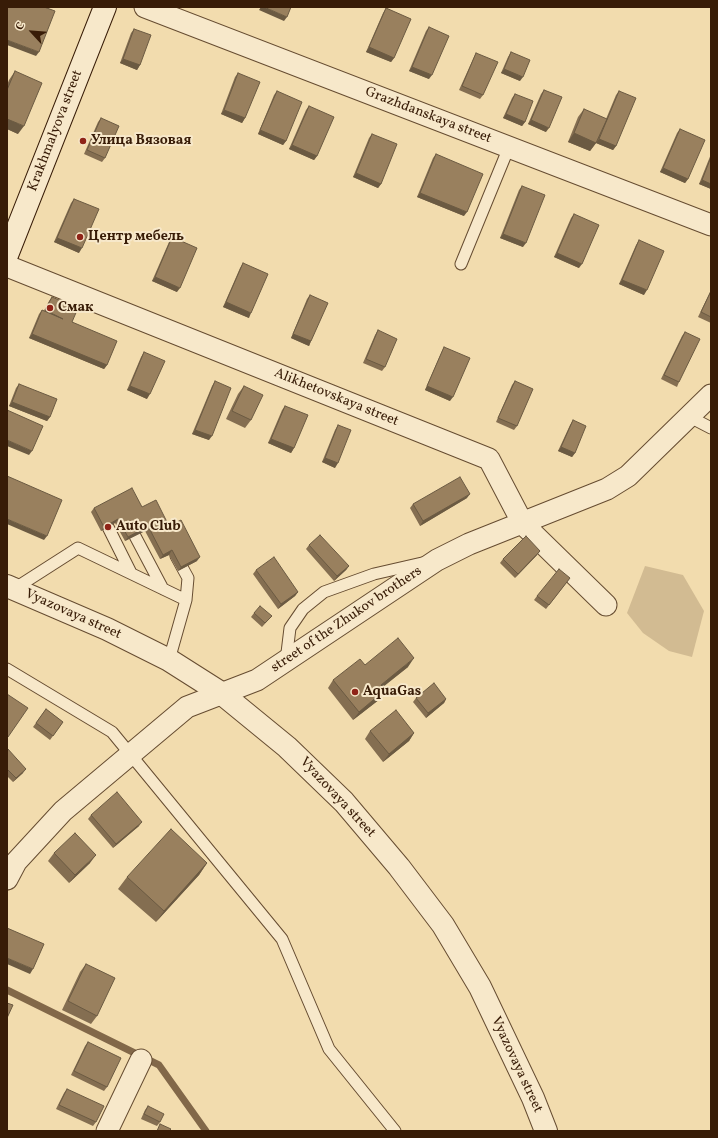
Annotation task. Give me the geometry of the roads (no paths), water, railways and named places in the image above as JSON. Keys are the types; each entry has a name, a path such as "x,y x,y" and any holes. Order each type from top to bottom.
{"street":[{"name":"Krakhmalyova street","path":"7,255 105,7"},
{"name":"Grazhdanskaya street","path":"146,7 711,225"},
{"name":"Alikhetovskaya street","path":"7,266 490,459 523,524 606,605"},
{"name":"street of the Zhukov brothers","path":"7,879 16,862 64,811 187,707 257,680 437,560 469,544 523,524 607,489 628,476 711,395"},
{"name":"Vyazovaya street","path":"10,588 107,630 169,660 221,693 287,747 344,802 399,867 443,925 480,986 533,1098 546,1131"},
{"path":"107,1131 141,1060"}],"lane":[{"path":"461,264 509,147"},
{"path":"688,416 711,428"},
{"path":"108,527 130,573"},
{"path":"135,536 163,589"},
{"path":"10,588 78,548 186,600"},
{"path":"169,660 186,600 188,578 174,552"},
{"path":"286,662 290,628 303,608 324,592 374,574 437,560"},
{"path":"7,669 112,732 282,939 329,1050 395,1131"}],"waterway":[{"path":"7,990 159,1065 206,1131"}],"place":[{"name":"Улица Вязовая","path":"83,141"},
{"name":"Центр мебель","path":"80,237"},
{"name":"Смак","path":"50,308"},
{"name":"Auto Club","path":"108,527"},
{"name":"AquaGas","path":"355,692"}]}
